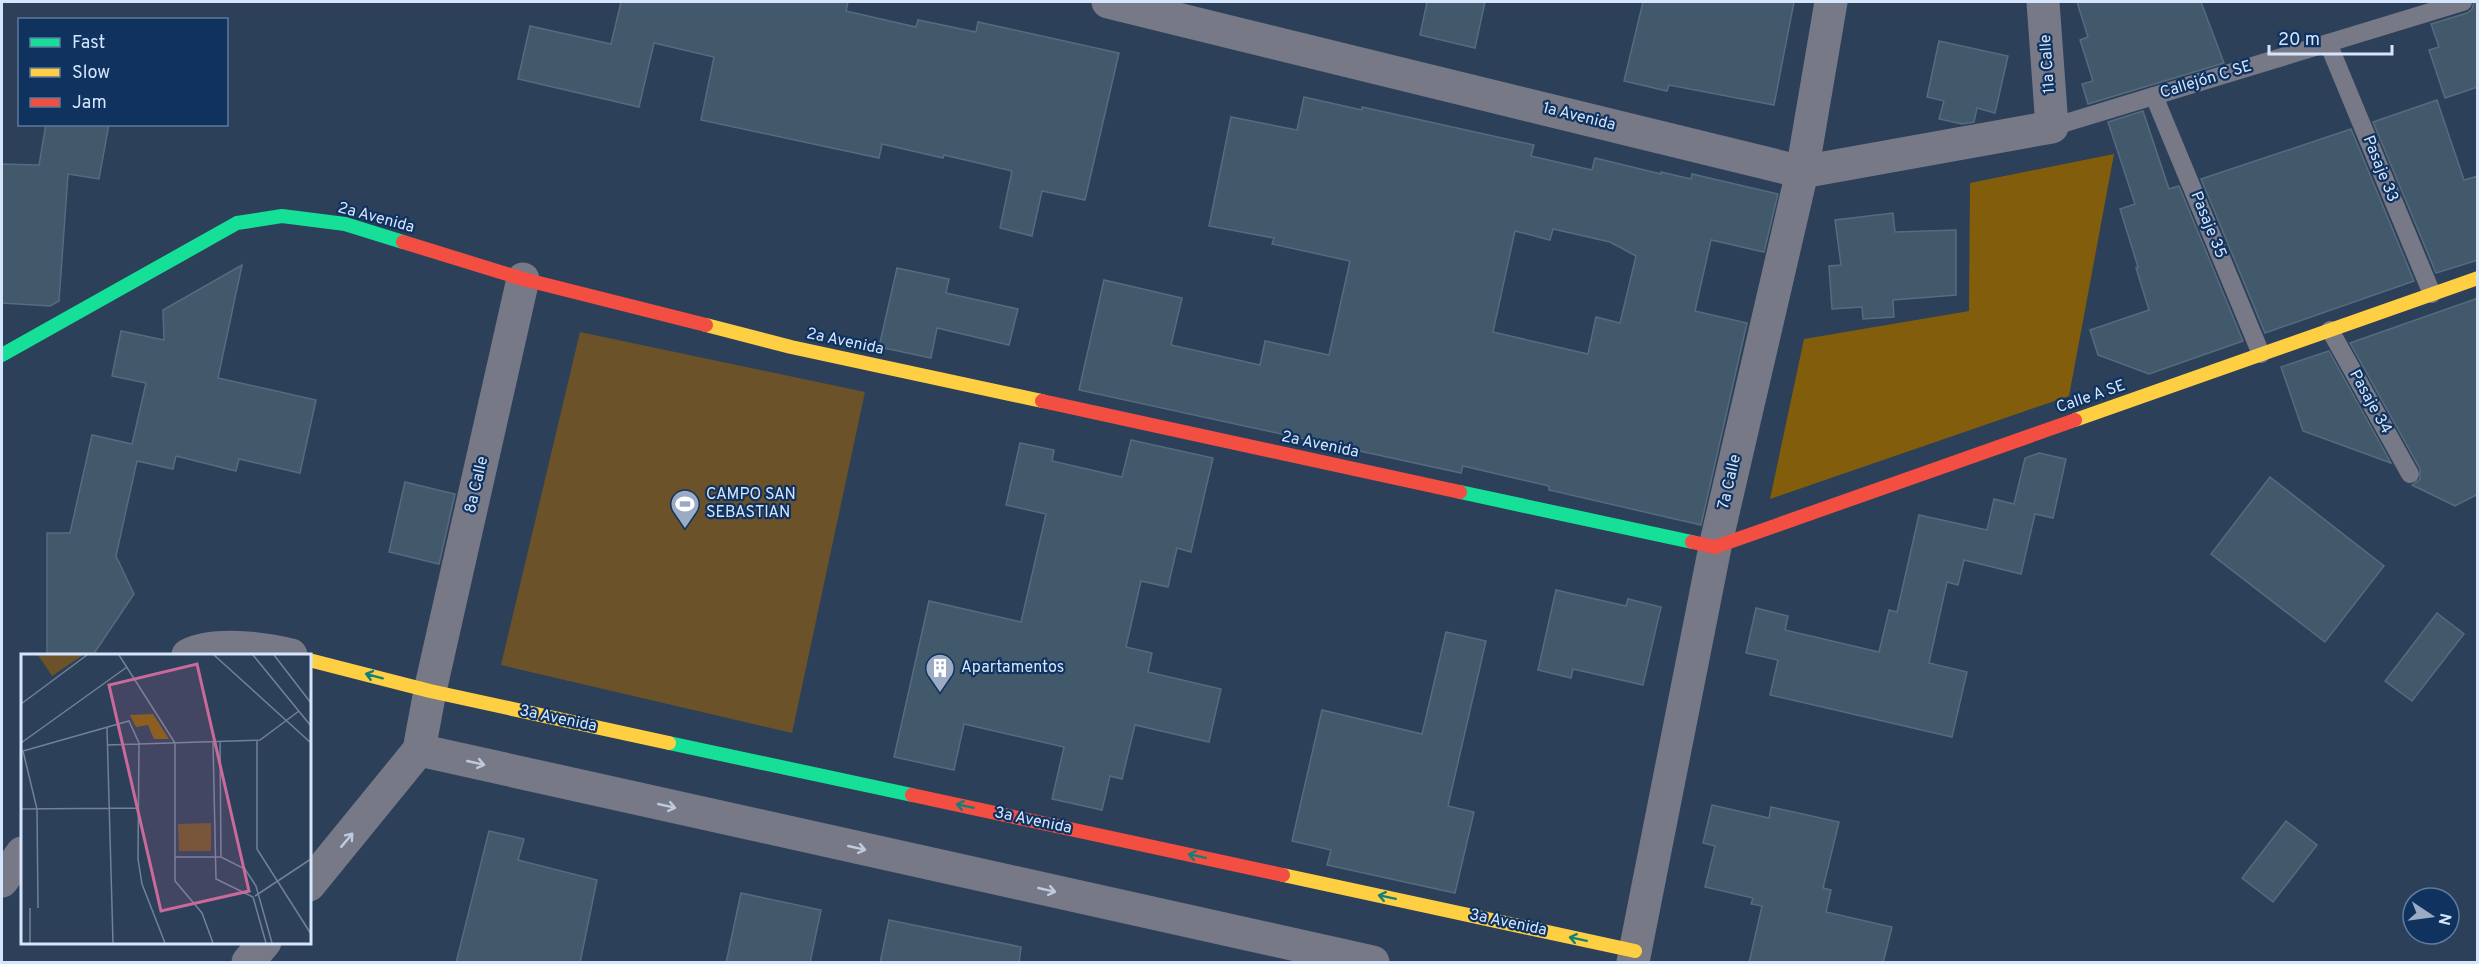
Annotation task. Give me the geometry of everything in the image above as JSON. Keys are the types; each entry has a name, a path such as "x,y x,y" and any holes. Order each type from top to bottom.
{"street":[{"name":"7a Calle","path":"1634,957 1715,547 1802,172 1831,2"},
{"name":"11a Calle","path":"2043,2 2052,127"},
{"name":"1a Avenida","path":"1122,3 1802,172 2052,127"},
{"name":"2a Avenida","path":"2,355 237,223 282,216 345,224 523,279 791,347 1715,547"},
{"name":"Calle A SE","path":"1715,547 2478,278"},
{"name":"8a Calle","path":"430,691 523,279"},
{"path":"190,654 200,649 266,648 287,654"},
{"name":"3a Avenida","path":"310,660 430,691 1634,957"},
{"path":"310,884 419,750 430,691"},
{"path":"419,750 1373,963"},
{"path":"2,881 21,854"},
{"path":"248,963 263,943"}],"lane":[{"name":"Callejón C SE","path":"2052,127 2463,2"},
{"name":"Pasaje 33","path":"2328,43 2432,294"},
{"name":"Pasaje 35","path":"2154,96 2261,354"},
{"name":"Pasaje 34","path":"2330,330 2410,474"}],"shaded area":[{"path":"2114,154 2069,396 1770,499 1804,339 1969,311 1970,183"},
{"name":"CAMPO SAN SEBASTIAN","path":"580,332 865,392 792,733 501,665"}],"building":[{"path":"621,2 848,2 846,11 916,27 918,20 976,32 978,22 1119,53 1085,200 1042,191 1032,236 1000,228 1012,171 944,155 943,158 882,144 879,158 701,120 714,57 654,43 639,107 518,79 530,26 611,44"},
{"path":"1427,2 1485,2 1475,48 1420,35"},
{"path":"1643,2 1794,2 1774,105 1669,85 1667,91 1624,81"},
{"path":"2077,2 2201,2 2224,63 2088,104 2082,84 2093,81 2080,40 2088,37"},
{"path":"2474,2 2478,2 2478,87 2445,98 2429,50 2439,47 2431,24 2467,13 2472,9"},
{"path":"1939,41 2008,56 1995,113 1977,108 1974,122 1962,124 1939,119 1944,101 1927,97"},
{"path":"1304,97 1362,110 1362,107 1534,145 1531,156 1592,170 1595,158 1691,179 1692,174 1778,194 1764,252 1711,240 1695,311 1747,323 1701,525 1549,490 1549,486 1463,466 1461,473 1079,390 1104,280 1182,298 1171,345 1260,365 1265,341 1329,355 1350,261 1272,244 1274,238 1209,226 1231,117 1297,130","holes":["1553,229 1610,242 1636,256 1620,323 1596,317 1588,354 1493,332 1515,231 1550,240"]},
{"path":"2437,100 2464,180 2478,176 2478,260 2436,273 2373,122"},
{"path":"2143,111 2169,189 2179,186 2243,341 2149,374 2098,355 2090,330 2149,310 2120,209 2135,204 2108,122"},
{"path":"46,126 109,126 99,179 68,174 59,301 50,306 2,303 2,164 39,165"},
{"path":"2351,129 2414,281 2265,333 2201,179"},
{"path":"1893,213 1895,232 1956,230 1956,295 1893,300 1894,317 1863,319 1862,307 1832,309 1829,266 1841,265 1835,220"},
{"path":"242,265 218,378 316,400 300,473 239,459 236,471 176,456 173,469 137,461 116,556 134,594 94,654 47,654 47,533 70,533 92,435 132,444 146,383 112,376 121,331 164,340 163,310"},
{"path":"897,268 949,279 946,293 1018,309 1009,345 937,328 931,358 879,347"},
{"path":"2478,298 2478,494 2455,506 2412,485 2420,479 2420,469 2350,343"},
{"path":"2329,351 2391,463 2303,431 2281,367"},
{"path":"1131,440 1213,458 1191,552 1177,548 1168,587 1141,581 1126,647 1152,653 1148,672 1221,689 1209,742 1135,725 1122,779 1110,776 1102,810 1052,799 1064,747 964,724 954,770 894,757 929,601 1021,622 1046,514 1006,505 1020,443 1054,450 1052,461 1122,477"},
{"path":"2039,453 2066,459 2053,518 2035,514 2021,574 1964,560 1958,585 1947,582 1929,663 1967,672 1952,737 1770,695 1778,660 1746,653 1756,608 1788,616 1785,630 1879,652 1889,610 1897,612 1919,515 1987,530 1994,499 2014,504 2025,458"},
{"path":"2270,477 2384,566 2325,642 2211,554"},
{"path":"405,482 455,494 439,564 389,552"},
{"path":"1556,590 1626,606 1628,599 1661,607 1643,685 1573,669 1571,678 1538,670"},
{"path":"2437,613 2464,634 2412,701 2385,681"},
{"path":"1446,632 1486,641 1448,806 1474,812 1455,893 1327,865 1331,850 1292,841 1322,710 1422,734"},
{"path":"1712,805 1769,818 1771,807 1839,822 1823,888 1831,890 1826,912 1892,927 1883,963 1749,963 1762,906 1751,904 1753,898 1705,887 1715,846 1703,843"},
{"path":"2286,821 2317,845 2273,902 2242,878"},
{"path":"489,831 524,839 518,860 597,880 580,963 456,963"},
{"path":"741,893 821,910 810,963 726,963"},
{"path":"889,920 1021,947 1019,963 880,963"}],"traffic: fast":[{"path":"2,355 237,223 282,216 345,224 403,242"},
{"path":"1460,492 1692,542"},
{"path":"669,743 912,795"}],"traffic: slow":[{"path":"2075,420 2478,278"},
{"path":"706,325 791,347 1042,401"},
{"path":"310,660 430,691 669,743"},
{"path":"1283,875 1635,951"}],"traffic: jam":[{"path":"403,242 523,279 706,325"},
{"path":"1042,401 1460,492"},
{"path":"1692,542 1715,547 2075,420"},
{"path":"912,795 1283,875"}],"place":[{"name":"CAMPO SAN SEBASTIAN","path":"685,530"},
{"name":"Apartamentos","path":"940,694"}]}
